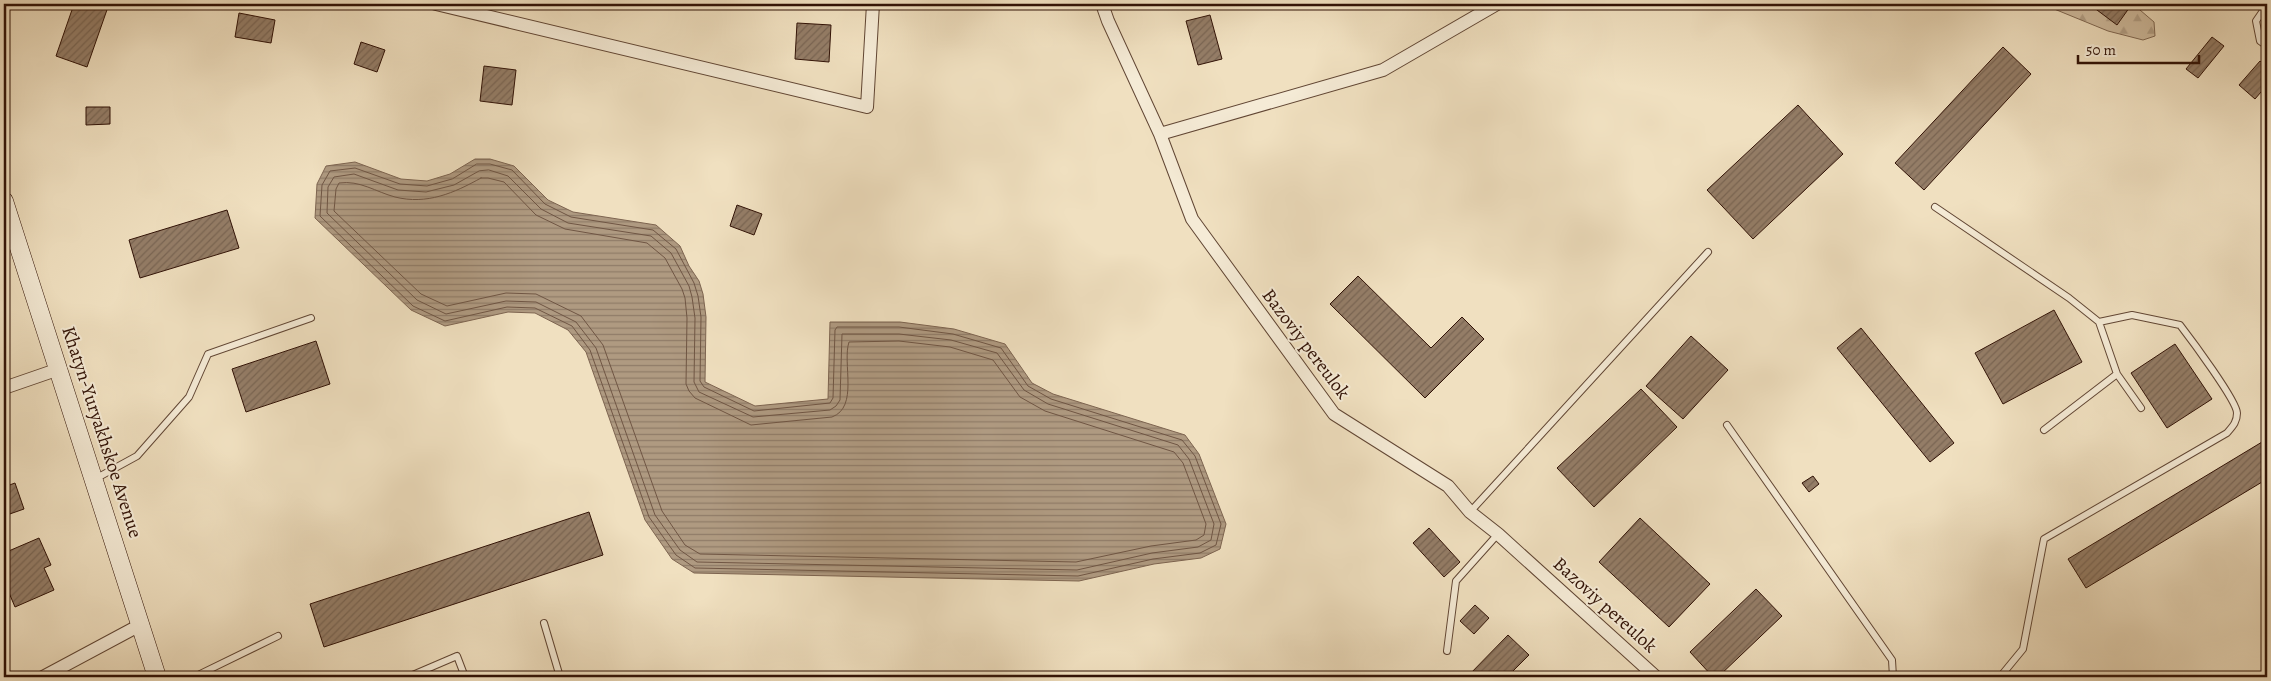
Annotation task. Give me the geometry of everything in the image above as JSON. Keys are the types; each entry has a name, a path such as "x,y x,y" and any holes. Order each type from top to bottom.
{"main road":[{"name":"Khatyn-Yuryakhskoe Avenue","path":"4,201 60,369 158,677"}],"street":[{"path":"436,4 867,107 873,4"},
{"name":"Bazoviy pereulok","path":"1102,4 1160,134 1192,219 1334,414 1448,486 1470,512 1498,534 1656,677"},
{"path":"1160,134 1383,70 1497,4"},
{"path":"4,388 60,369"},
{"path":"43,677 142,624"}],"lane":[{"path":"2267,5 2256,21 2260,41 2267,46"},
{"path":"1935,207 2069,298 2099,322 2117,374 2141,408"},
{"path":"1470,512 1708,252"},
{"path":"2000,677 2023,649 2044,540 2227,433 2236,423 2238,411 2203,354 2180,325 2132,315 2099,322"},
{"path":"95,479 137,456 189,397 208,354 311,318"},
{"path":"2044,430 2117,374"},
{"path":"1727,424 1892,660 1894,677"},
{"path":"1448,652 1456,581 1498,534"},
{"path":"544,623 560,677"},
{"path":"194,677 278,636"},
{"path":"408,677 457,656 464,677"}],"green space":[{"path":"2042,4 2133,4 2154,22 2155,36 2143,40 2108,31"}],"water":[{"path":"475,159 490,159 514,166 548,200 573,212 656,225 680,246 689,266 699,281 703,294 706,317 705,382 755,406 828,399 830,322 900,322 954,329 1005,344 1032,383 1053,394 1185,435 1199,454 1226,524 1220,549 1201,558 1154,564 1079,581 694,573 672,559 645,520 586,352 568,330 535,313 508,312 445,326 411,310 315,218 317,184 326,166 355,162 401,179 427,181 450,174"}],"building":[{"path":"74,4 109,4 87,67 56,56"},
{"path":"2089,4 2132,4 2117,25"},
{"path":"239,13 275,20 271,43 235,37"},
{"path":"1210,15 1222,59 1198,65 1186,21"},
{"path":"797,23 831,25 829,62 795,59"},
{"path":"2212,37 2224,46 2198,78 2186,69"},
{"path":"361,42 385,50 377,72 354,64"},
{"path":"2003,47 2031,74 1924,190 1895,163"},
{"path":"2260,61 2267,67 2267,85 2255,99 2239,85"},
{"path":"484,66 516,70 512,105 480,101"},
{"path":"1798,105 1843,154 1753,239 1707,190"},
{"path":"86,107 110,107 110,124 86,125"},
{"path":"737,205 762,214 754,235 730,226"},
{"path":"227,210 239,248 140,278 129,240"},
{"path":"1358,276 1431,348 1462,317 1484,339 1425,398 1330,304"},
{"path":"2054,310 2082,362 2003,404 1975,353"},
{"path":"1861,328 1954,443 1930,462 1837,348"},
{"path":"1691,336 1728,370 1683,419 1646,386"},
{"path":"316,341 330,384 246,412 232,369"},
{"path":"2175,344 2212,399 2167,428 2131,373"},
{"path":"1641,389 1677,427 1594,507 1557,468"},
{"path":"2267,439 2267,479 2086,588 2068,559"},
{"path":"1813,476 1819,484 1809,492 1802,483"},
{"path":"15,483 24,509 4,516 4,487"},
{"path":"589,512 603,555 324,647 310,604"},
{"path":"1640,518 1710,584 1669,627 1599,562"},
{"path":"1429,528 1460,562 1444,577 1413,543"},
{"path":"39,538 51,565 44,568 54,590 15,607 4,581 4,553"},
{"path":"1756,589 1782,616 1718,677 1713,677 1690,652"},
{"path":"1475,605 1489,618 1474,634 1460,621"},
{"path":"1508,635 1529,655 1507,677 1467,677"}]}
